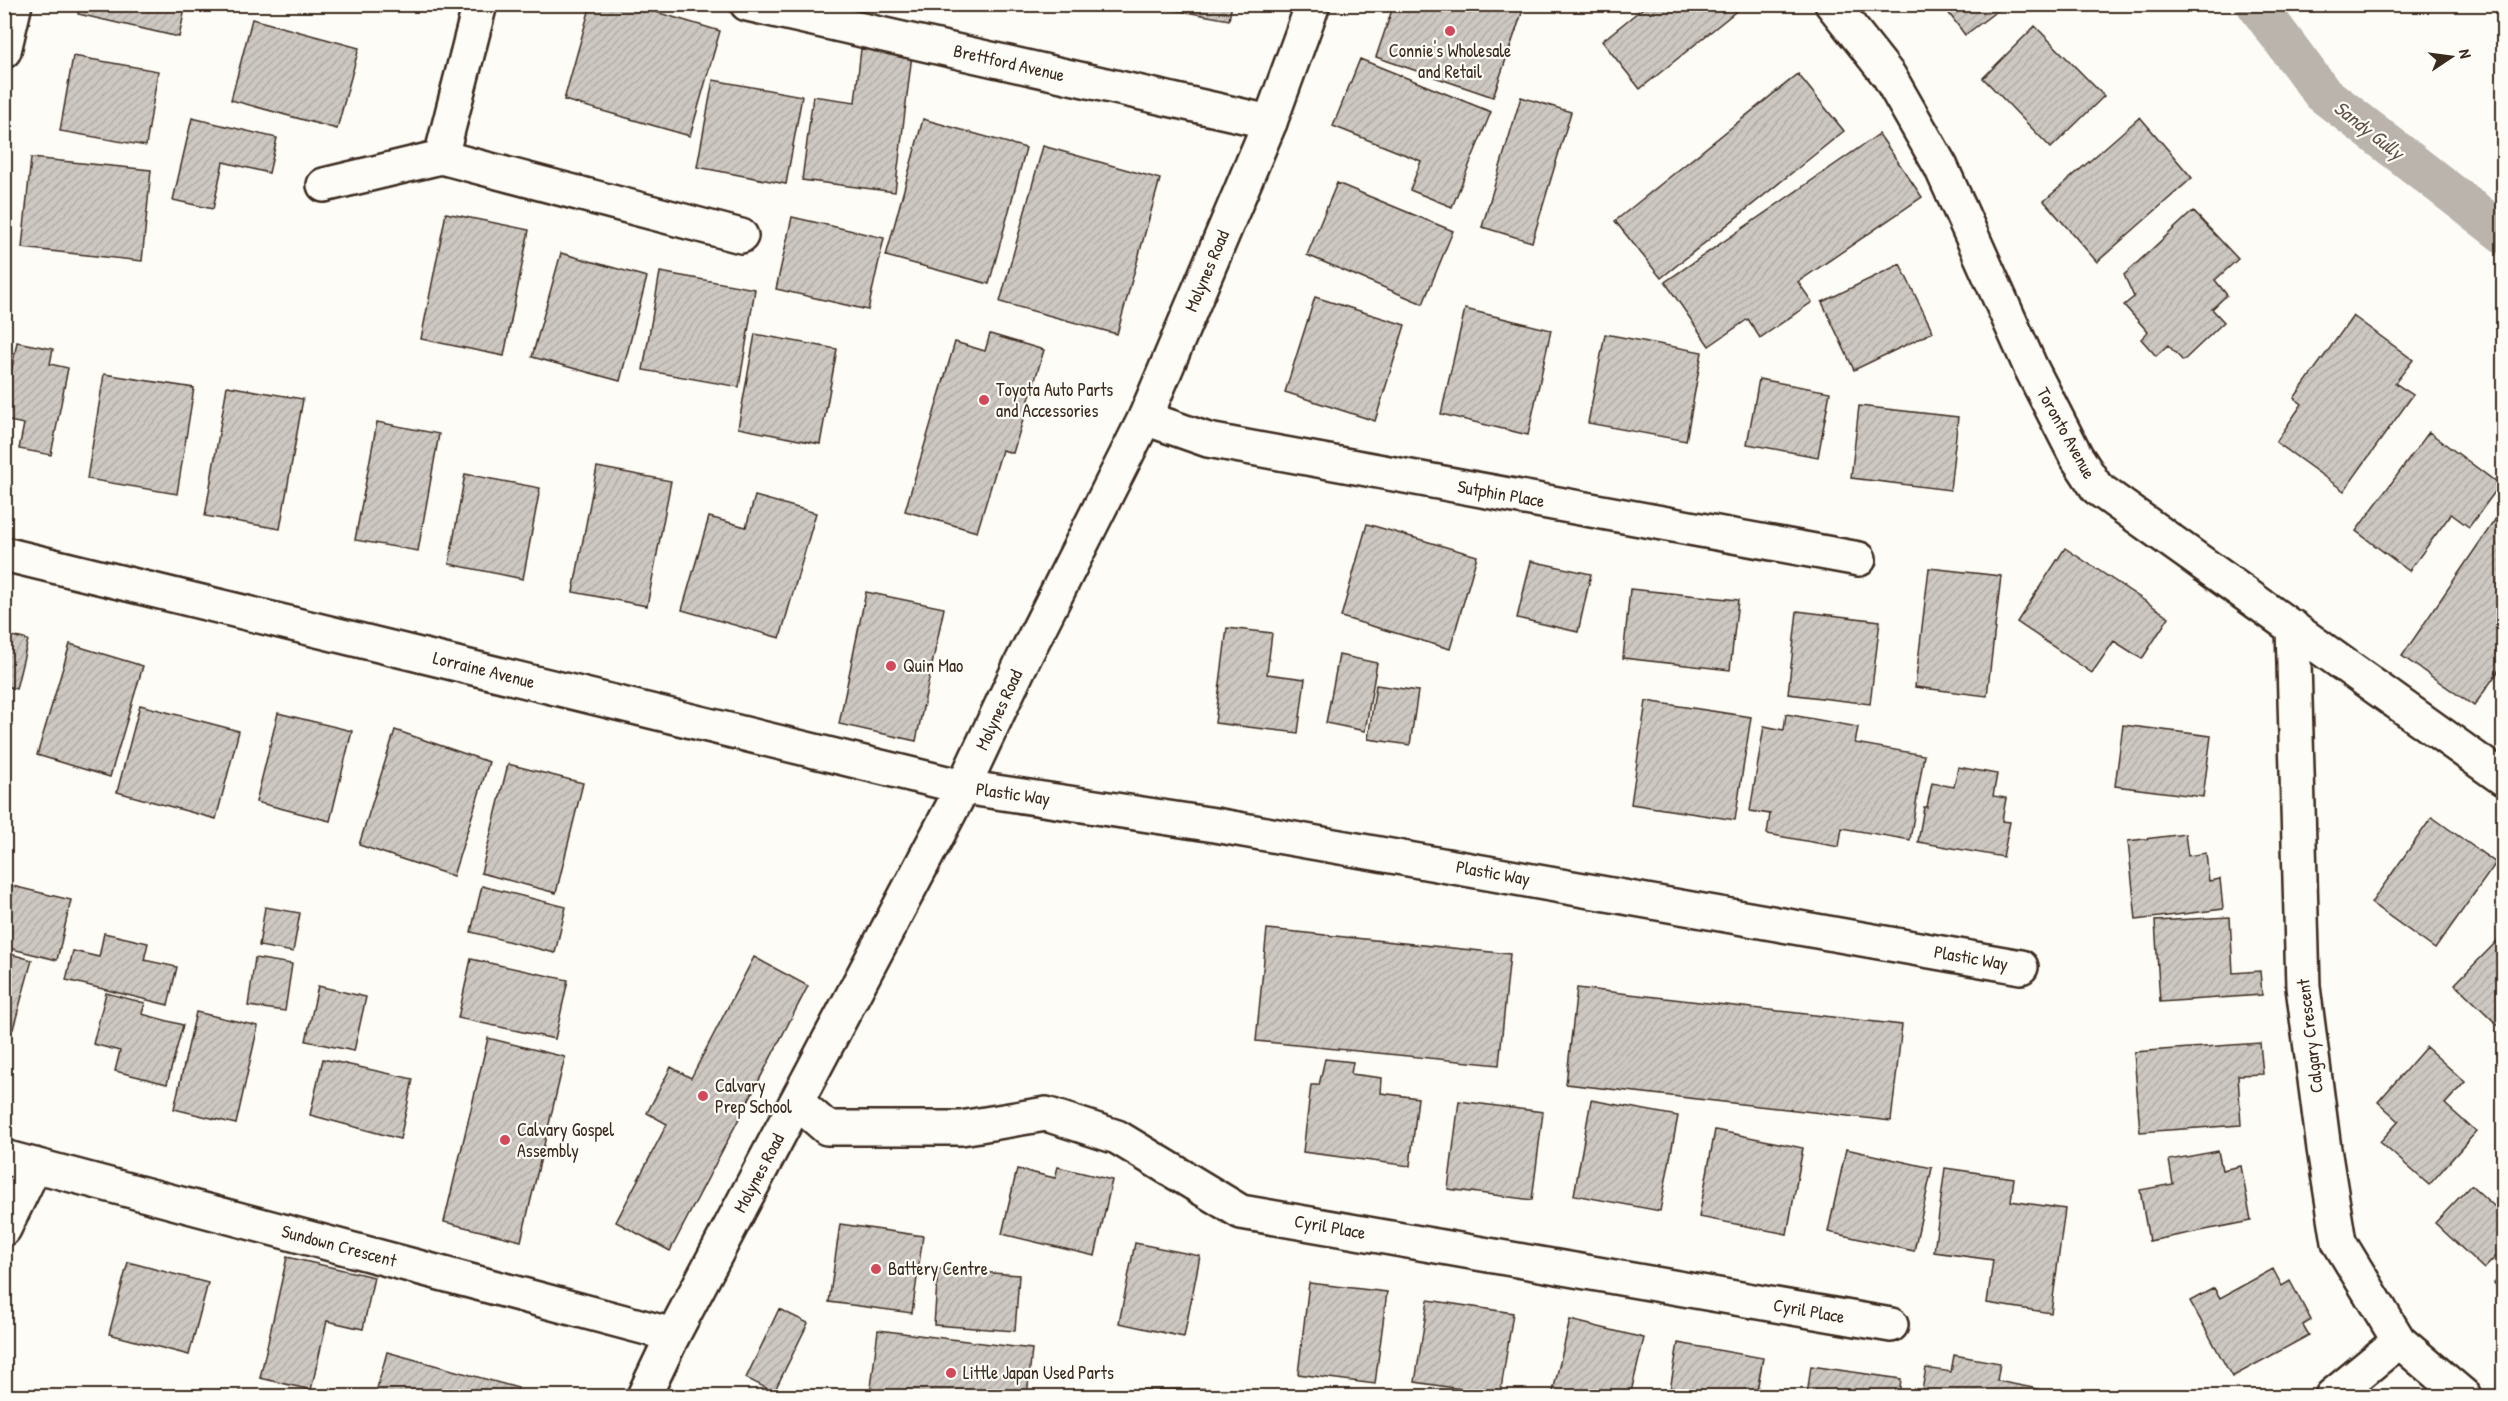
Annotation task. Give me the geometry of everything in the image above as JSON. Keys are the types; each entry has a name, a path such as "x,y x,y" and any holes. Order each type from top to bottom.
{"street":[{"path":"4,51 15,4"},
{"path":"441,157 480,4"},
{"name":"Brettford Avenue","path":"747,4 1270,122"},
{"name":"Molynes Road","path":"644,1396 673,1335 963,787 1025,655 1145,418 1270,122 1313,4"},
{"name":"Toronto Avenue","path":"1832,4 1889,76 1941,167 2030,366 2076,456 2097,488 2504,779"},
{"path":"324,185 441,157 741,236"},
{"name":"Sutphin Place","path":"1145,418 1208,440 1859,559"},
{"name":"Lorraine Avenue","path":"4,554 963,787"},
{"name":"Calgary Crescent","path":"2293,627 2303,987 2324,1149 2339,1242 2399,1341 2464,1396"},
{"name":"Plastic Way","path":"963,787 1215,825 2021,967"},
{"name":"Cyril Place","path":"796,1102 827,1128 961,1128 1047,1114 1117,1137 1241,1212 1891,1325"},
{"path":"4,1229 20,1161"},
{"name":"Sundown Crescent","path":"20,1161 673,1335"},
{"path":"2332,1396 2399,1341"}],"building":[{"path":"80,4 186,4 179,37 78,14"},
{"path":"591,4 629,4 720,31 690,136 564,100"},
{"path":"1142,4 1232,4 1229,20"},
{"name":"Connie's Wholesale and Retail","path":"1394,4 1525,4 1493,97 1376,57"},
{"path":"1648,4 1745,4 1640,89 1602,41"},
{"path":"1942,4 2006,4 1965,35"},
{"path":"252,19 359,48 337,129 231,100"},
{"path":"2035,26 2104,96 2051,148 1983,78"},
{"path":"861,49 912,55 895,192 802,180 813,96 855,102"},
{"path":"73,56 158,71 146,146 60,131"},
{"path":"1360,59 1491,112 1452,207 1410,190 1421,161 1333,126"},
{"path":"1798,74 1844,131 1661,278 1615,221"},
{"path":"713,80 802,96 786,184 697,167"},
{"path":"1521,97 1571,112 1532,242 1482,227"},
{"path":"2140,117 2192,178 2097,262 2044,201"},
{"path":"192,118 277,138 269,173 223,162 213,209 173,200"},
{"path":"923,119 1026,148 989,284 886,256"},
{"path":"1879,134 1922,197 1798,282 1812,302 1760,338 1748,319 1709,346 1665,282"},
{"path":"1043,146 1160,179 1117,334 1000,302"},
{"path":"31,158 151,170 142,261 22,248"},
{"path":"1337,183 1453,231 1423,304 1307,255"},
{"path":"2193,211 2238,259 2215,280 2227,295 2212,309 2224,322 2183,361 2168,345 2156,356 2141,339 2148,332 2124,305 2134,297 2124,275"},
{"path":"446,213 529,230 504,356 421,339"},
{"path":"792,217 884,238 868,310 776,289"},
{"path":"561,253 647,277 620,381 532,357"},
{"path":"1900,264 1933,332 1854,370 1822,302"},
{"path":"660,272 755,289 739,387 643,370"},
{"path":"1315,297 1405,325 1375,421 1285,392"},
{"path":"1465,309 1551,330 1528,435 1441,414"},
{"path":"2353,316 2413,360 2395,383 2413,395 2344,491 2276,442 2302,404 2294,398"},
{"path":"755,334 837,349 820,444 738,428"},
{"name":"Toyota Auto Parts and Accessories","path":"990,334 1044,350 1013,453 1002,450 977,532 905,511 955,342 985,351"},
{"path":"1605,334 1702,352 1686,441 1588,423"},
{"path":"17,342 53,349 50,364 68,368 51,455 19,449 24,424 4,420 4,409"},
{"path":"104,374 194,388 177,494 87,479"},
{"path":"1759,379 1830,392 1818,457 1747,444"},
{"path":"227,386 303,399 280,529 205,516"},
{"path":"1859,406 1958,417 1950,490 1851,478"},
{"path":"377,422 439,434 418,551 355,540"},
{"path":"2429,432 2500,485 2469,527 2451,514 2409,571 2356,531"},
{"path":"597,467 671,481 647,606 573,592"},
{"path":"465,474 540,488 523,579 449,564"},
{"path":"755,496 816,513 780,638 682,610 709,517 746,527"},
{"path":"2499,514 2504,517 2504,663 2474,706 2402,656"},
{"path":"1367,524 1477,556 1450,649 1341,617"},
{"path":"2065,548 2169,617 2142,659 2114,641 2092,673 2017,622"},
{"path":"1531,561 1591,574 1578,632 1517,618"},
{"path":"1929,568 2001,576 1987,696 1915,687"},
{"path":"1630,589 1738,600 1730,670 1623,658"},
{"name":"Quin Mao","path":"866,592 944,608 916,741 839,724"},
{"path":"1797,611 1880,621 1870,704 1788,694"},
{"path":"1227,628 1272,633 1267,674 1305,679 1298,733 1215,723"},
{"path":"4,634 28,640 16,689 4,685"},
{"path":"70,644 143,666 110,777 37,755"},
{"path":"1339,655 1377,663 1365,731 1326,723"},
{"path":"1376,685 1418,691 1410,745 1368,739"},
{"path":"1646,701 1751,717 1735,820 1631,804"},
{"path":"140,705 239,731 216,819 117,792"},
{"path":"278,713 352,731 330,821 256,802"},
{"path":"1786,714 1858,727 1855,743 1924,755 1910,840 1842,828 1839,847 1767,834 1770,814 1750,811 1764,726 1784,730"},
{"path":"2123,725 2211,736 2203,797 2115,786"},
{"path":"395,730 489,762 453,876 359,845"},
{"path":"508,764 583,783 556,893 481,873"},
{"path":"1958,767 1997,774 1993,796 2006,798 2002,821 2010,822 2003,857 1918,842 1924,807 1927,807 1932,783 1954,787"},
{"path":"2432,817 2496,863 2435,949 2371,903"},
{"path":"2185,834 2188,856 2206,853 2209,881 2220,879 2223,909 2136,920 2128,841"},
{"path":"4,884 71,900 57,960 4,947"},
{"path":"482,886 566,907 555,953 471,932"},
{"path":"265,907 300,913 293,952 259,946"},
{"path":"2230,917 2233,973 2260,971 2262,995 2160,1002 2155,921"},
{"path":"1267,929 1510,954 1499,1065 1256,1041"},
{"path":"104,933 148,943 144,960 177,967 168,1005 66,980 73,951 99,957"},
{"path":"2504,934 2504,1031 2455,984"},
{"path":"4,952 32,960 13,1029 4,1027"},
{"name":"Calvary Prep School","path":"754,957 808,986 670,1251 616,1222 667,1124 647,1113 671,1067 691,1078"},
{"path":"255,958 292,964 285,1011 248,1006"},
{"path":"471,959 568,980 555,1039 458,1018"},
{"path":"318,986 366,997 354,1051 306,1041"},
{"path":"1577,988 1902,1025 1891,1121 1566,1084"},
{"path":"106,993 145,1003 142,1014 183,1025 167,1084 115,1071 120,1051 93,1044"},
{"path":"196,1012 258,1026 236,1124 174,1109"},
{"name":"Calvary Gospel Assembly","path":"488,1038 565,1057 521,1241 444,1222"},
{"path":"2260,1043 2263,1074 2238,1075 2241,1125 2140,1132 2134,1052"},
{"path":"2426,1047 2465,1082 2445,1104 2476,1132 2429,1185 2380,1142 2399,1121 2378,1102"},
{"path":"323,1059 413,1079 400,1139 310,1115"},
{"path":"1325,1059 1353,1062 1351,1074 1382,1078 1381,1093 1418,1098 1410,1166 1303,1152 1311,1085 1319,1085"},
{"path":"1591,1100 1678,1116 1660,1211 1574,1195"},
{"path":"1459,1101 1543,1112 1532,1200 1448,1189"},
{"path":"1715,1130 1803,1148 1787,1234 1699,1217"},
{"path":"1846,1149 1932,1168 1914,1251 1828,1232"},
{"path":"2218,1151 2222,1170 2241,1166 2251,1221 2149,1241 2140,1190 2173,1184 2169,1160"},
{"path":"1058,1167 1112,1180 1095,1256 1002,1234 1017,1169 1055,1178"},
{"path":"1945,1168 2014,1178 2011,1201 2065,1209 2051,1313 1987,1303 1993,1260 1934,1252"},
{"path":"2471,1185 2504,1215 2504,1248 2484,1269 2435,1223"},
{"name":"Battery Centre","path":"840,1224 923,1236 912,1313 829,1302"},
{"path":"1135,1243 1200,1256 1184,1337 1119,1323"},
{"path":"287,1257 374,1277 363,1329 327,1321 311,1390 260,1378"},
{"path":"128,1262 208,1283 189,1355 109,1334"},
{"path":"938,1269 1019,1275 1015,1331 934,1325"},
{"path":"2273,1269 2282,1286 2290,1281 2311,1320 2303,1325 2309,1335 2232,1377 2190,1301 2214,1288 2220,1298"},
{"path":"2504,1274 2504,1293 2494,1283"},
{"path":"1309,1283 1387,1292 1375,1384 1298,1374"},
{"path":"1428,1300 1513,1313 1500,1395 1415,1382"},
{"path":"779,1309 808,1323 774,1392 746,1378"},
{"path":"1570,1320 1644,1338 1630,1396 1552,1396"},
{"name":"Little Japan Used Parts","path":"878,1330 1032,1349 1027,1396 870,1396"},
{"path":"1678,1343 1763,1358 1756,1396 1669,1396"},
{"path":"387,1352 518,1388 516,1396 375,1396"},
{"path":"1954,1355 2000,1363 1997,1381 2043,1390 2042,1396 1921,1396 1926,1368 1951,1372"},
{"path":"1811,1366 1901,1379 1899,1396 1807,1396"},
{"path":"1226,1388 1227,1396 1142,1396 1142,1390"},
{"path":"239,1391 262,1396 238,1396"}],"waterway":[{"name":"Sandy Gully","path":"2256,4 2322,93 2504,234"}],"place":[{"name":"Connie's Wholesale and Retail","path":"1450,31"},
{"name":"Toyota Auto Parts and Accessories","path":"984,400"},
{"name":"Quin Mao","path":"891,666"},
{"name":"Calvary Prep School","path":"703,1096"},
{"name":"Calvary Gospel Assembly","path":"505,1140"},
{"name":"Battery Centre","path":"876,1269"},
{"name":"Little Japan Used Parts","path":"951,1373"}]}
